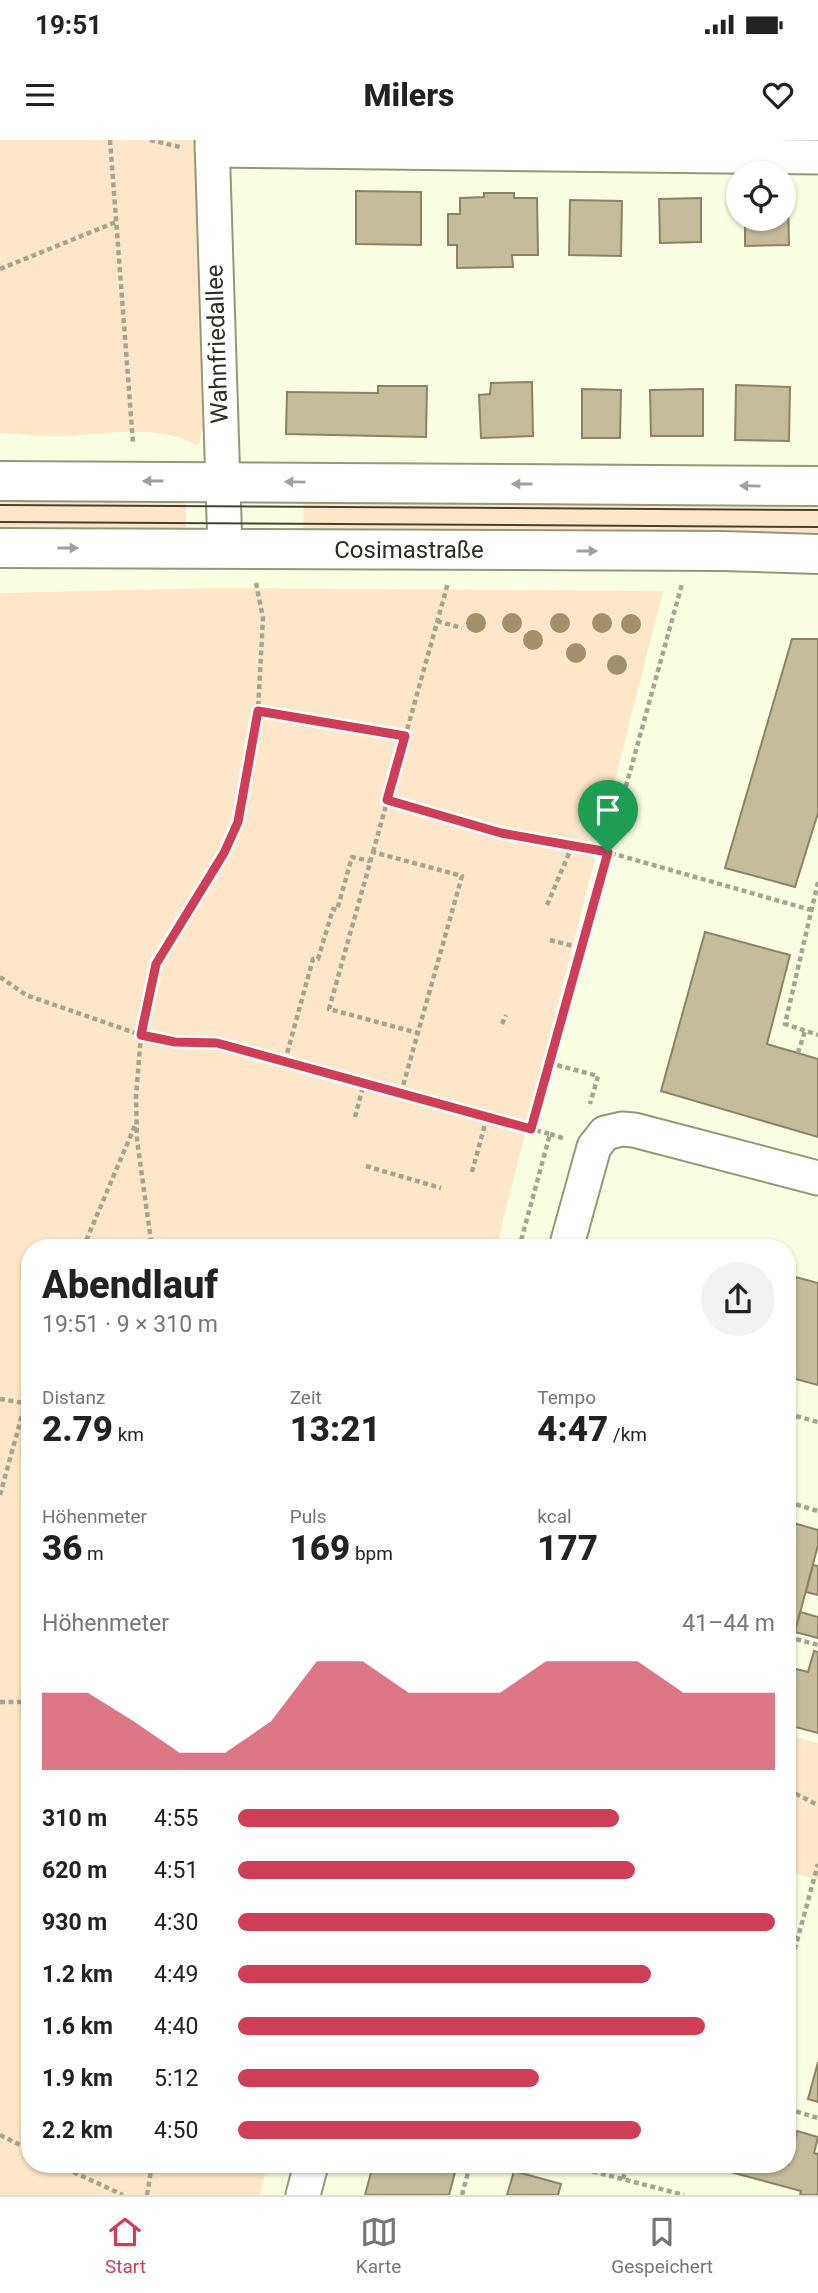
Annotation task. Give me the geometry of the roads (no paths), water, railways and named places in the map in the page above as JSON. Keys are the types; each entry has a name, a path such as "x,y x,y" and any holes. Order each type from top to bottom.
{"main road":[{"path":"0,481 818,486"},
{"name":"Cosimastraße","path":"0,548 818,554"}],"street":[{"path":"212,145 818,157"},
{"name":"Wahnfriedallee","path":"212,145 225,548"},
{"path":"568,1239 594,1147 600,1136 611,1130 622,1129 650,1134 818,1178"},
{"path":"303,2195 309,2173"}],"tram line":[{"path":"0,505 818,510"},
{"path":"0,522 818,527"}]}
